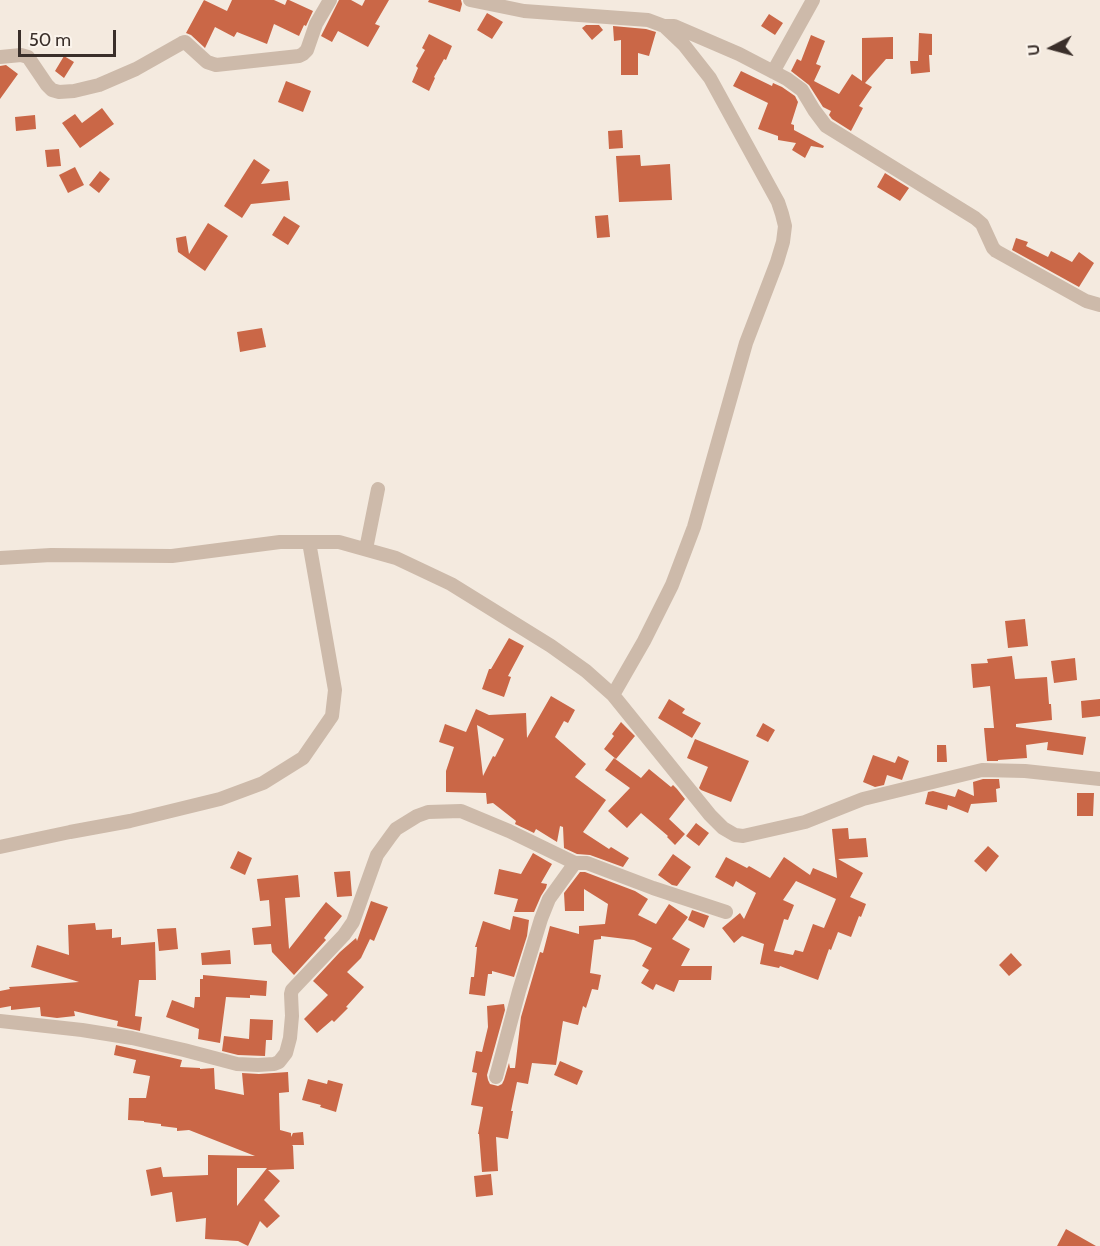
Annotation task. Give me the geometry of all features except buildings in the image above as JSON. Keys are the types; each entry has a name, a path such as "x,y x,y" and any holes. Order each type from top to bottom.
{"street":[{"path":"0,57 21,55 28,57 47,85 59,92 99,85 136,69 185,42 207,62 216,65 298,56 307,50 316,24 330,0"},
{"path":"470,0 524,11 648,20 664,26 674,26 739,54 802,90 826,126 975,218 982,224 996,251 1086,301 1100,305"},
{"path":"773,72 813,0"},
{"path":"613,695 672,585 694,527 746,343 777,262 785,226 778,202 710,78 684,45 664,26"},
{"path":"366,549 378,489"},
{"path":"0,558 51,555 172,556 280,542 339,542 396,558 452,584 551,645 586,671 613,695 710,815 728,832 735,835 743,836 805,822 863,799 982,770 1025,771 1100,779"},
{"path":"0,847 130,821 220,799 263,783 303,758 332,716 335,690 309,542"},
{"path":"0,1021 132,1038 237,1064 258,1065 279,1062 286,1053 292,1016 292,990 330,951 348,928 357,912 377,855 396,829 407,821 428,812 460,811 509,831 575,863 587,863 726,912"},
{"path":"496,1077 541,919 549,899 575,863"}]}
